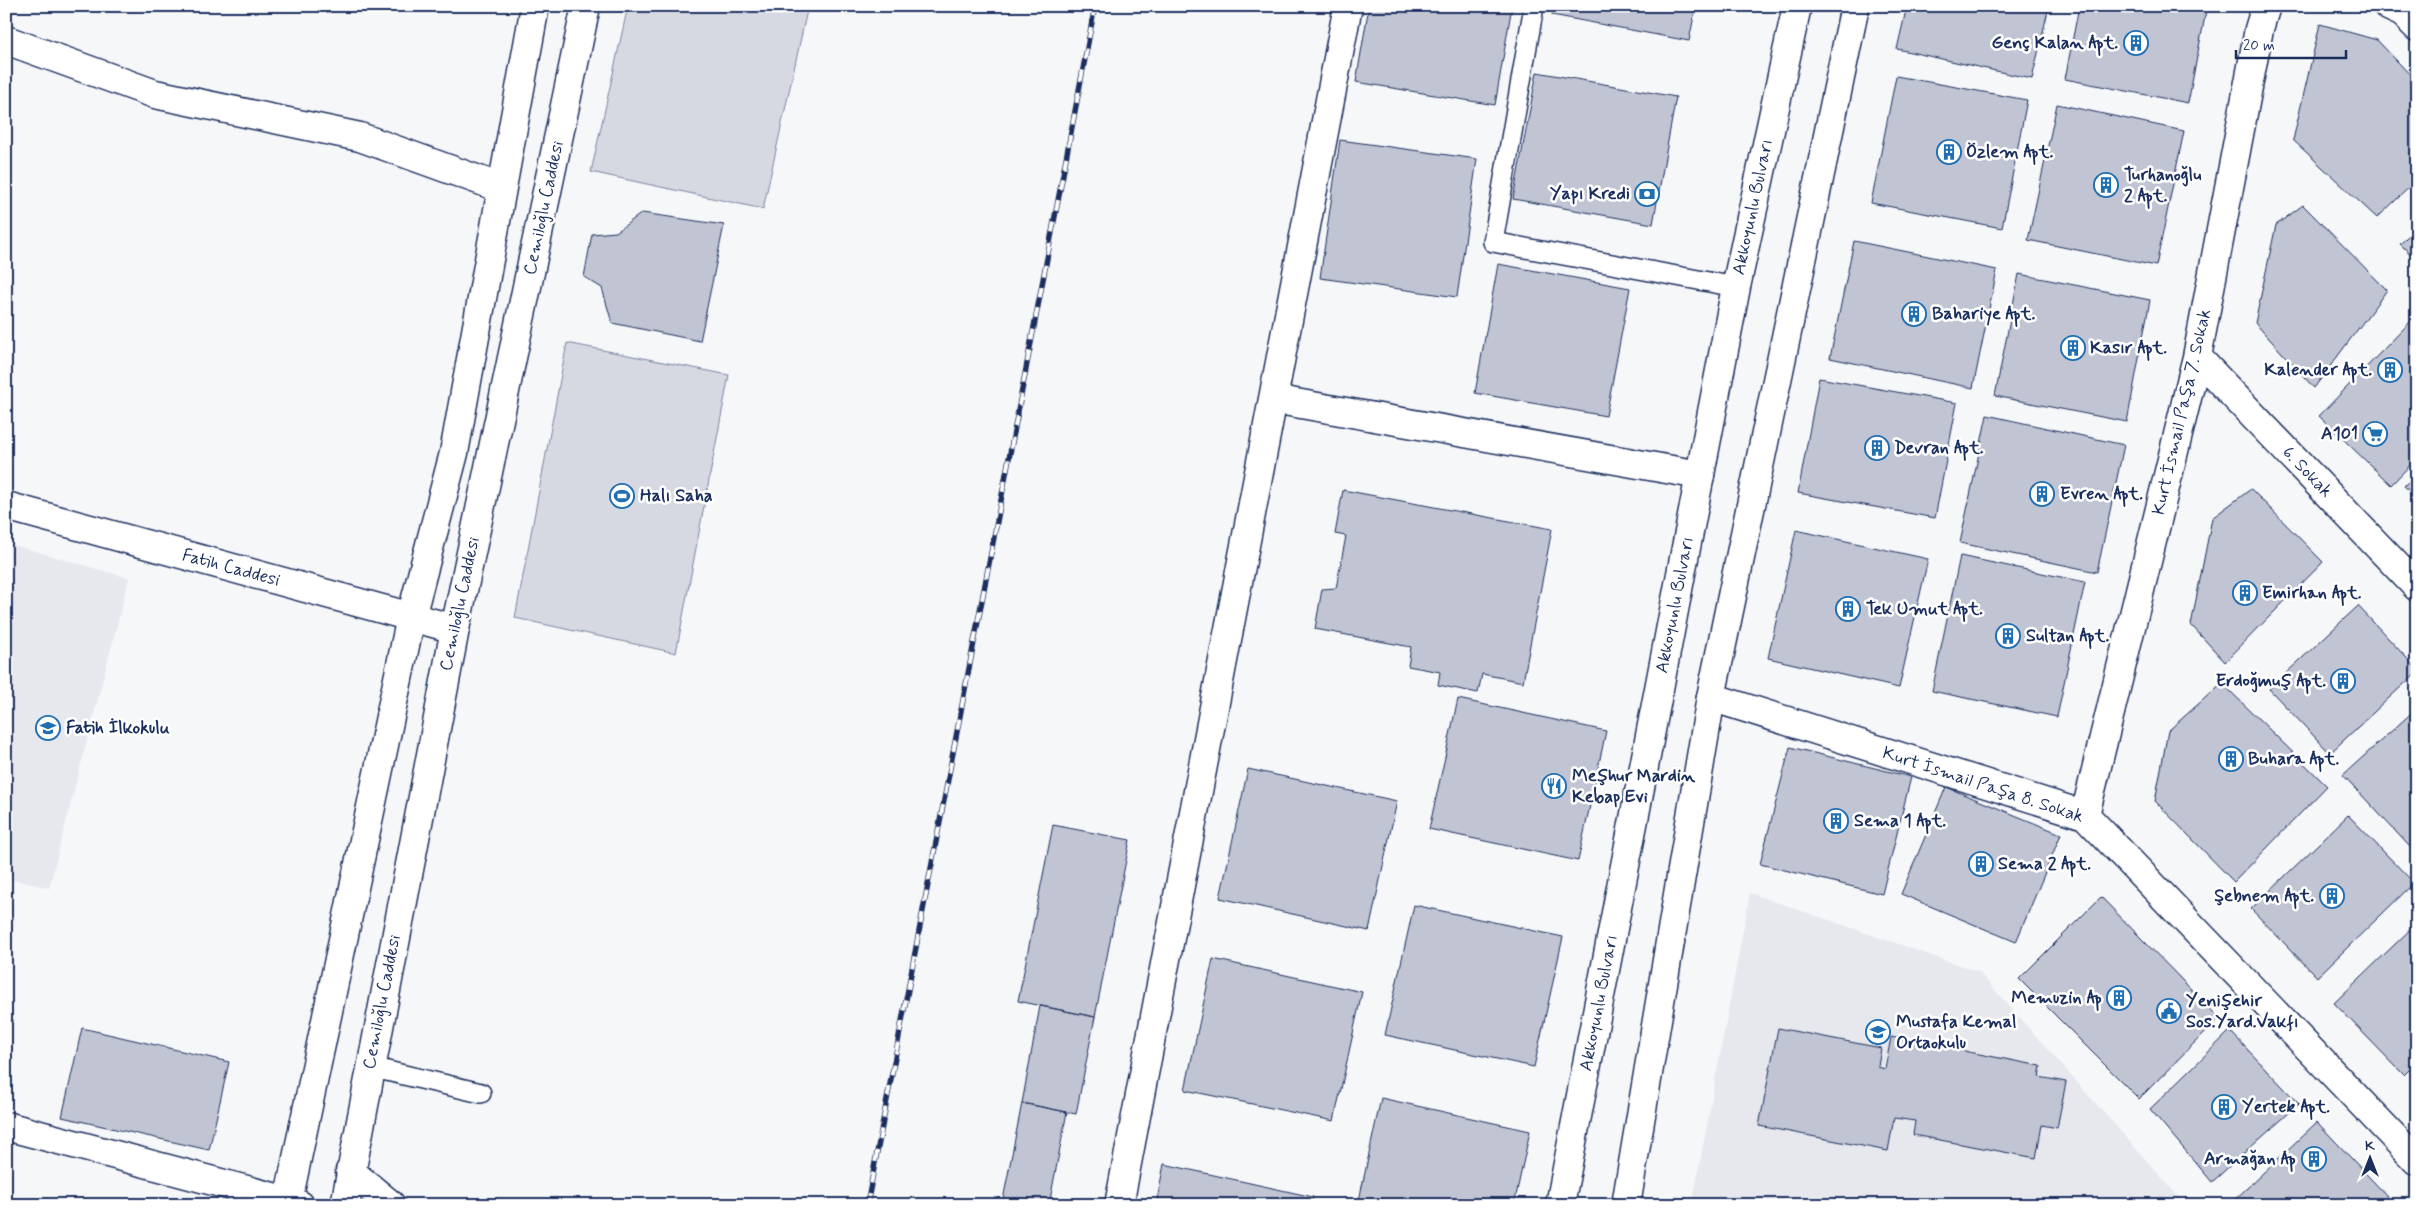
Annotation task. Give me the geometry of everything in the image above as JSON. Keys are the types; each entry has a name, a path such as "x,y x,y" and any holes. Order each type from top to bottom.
{"street":[{"path":"6,1126 291,1204 410,617 454,453 535,6"},
{"name":"Cemiloğlu Caddesi","path":"345,1205 455,629 586,6"},
{"path":"1119,1205 1348,6"},
{"name":"Akkoyunlu Bulvarı","path":"1560,1205 1736,287 1797,6"},
{"path":"1626,1205 1711,697 1855,6"},
{"name":"Kurt İsmail Paşa 7. Sokak","path":"2085,815 2197,357 2259,29 2266,6"},
{"path":"2388,6 2403,13 2417,27"},
{"path":"6,40 155,94 360,137 501,188"},
{"name":"6. Sokak","path":"2197,357 2417,586"},
{"path":"1273,399 1700,475"},
{"name":"Fatih Caddesi","path":"6,506 455,629"},
{"name":"Kurt İsmail Paşa 8. Sokak","path":"1711,697 2085,815 2417,1161"},
{"path":"350,1171 391,1205"}],"lane":[{"path":"1534,6 1493,242 1736,287"},
{"path":"370,1067 480,1093"}],"shaded area":[{"path":"628,6 808,6 763,209 591,172"},
{"name":"Halı Saha","path":"567,343 729,375 676,653 515,618"},
{"name":"Fatih İlkokulu","path":"6,543 129,578 49,888 6,878"},
{"name":"Mustafa Kemal Ortaokulu","path":"1750,893 1979,972 2186,1205 1692,1205"}],"building":[{"path":"1369,6 1512,6 1495,105 1356,82"},
{"path":"1554,6 1696,6 1689,41 1552,15"},
{"path":"1907,6 2049,6 2032,79 1897,49"},
{"name":"Genç Kalan Apt.","path":"2079,6 2207,6 2188,103 2065,79"},
{"path":"2320,24 2377,40 2417,82 2417,180 2377,218 2293,140"},
{"path":"1537,72 1676,97 1653,224 1513,199"},
{"name":"Özlem Apt.","path":"1896,76 2027,100 2002,228 1871,203"},
{"name":"Turhanoğlu 2 Apt.","path":"2057,104 2184,131 2156,266 2028,240"},
{"path":"1340,140 1477,159 1457,297 1320,278"},
{"path":"2303,205 2387,290 2314,388 2255,323 2276,225"},
{"path":"642,213 724,225 700,341 612,323 602,288 584,277 592,234 616,232"},
{"path":"2417,227 2417,260 2400,244"},
{"name":"Bahariye Apt.","path":"1854,241 1997,270 1973,388 1830,358"},
{"path":"1498,264 1630,288 1606,416 1475,393"},
{"name":"Kasır Apt.","path":"2019,274 2150,300 2127,422 1995,396"},
{"name":"Kalender Apt.","path":"2412,320 2417,324 2417,458 2391,485 2319,416"},
{"name":"Devran Apt.","path":"1819,378 1957,403 1935,518 1798,493"},
{"name":"Evren Apt.","path":"1987,415 2124,445 2097,572 1960,543"},
{"path":"2417,473 2417,497 2404,486"},
{"name":"Emirhan Apt.","path":"2251,489 2323,562 2225,662 2191,625 2212,518"},
{"path":"1343,490 1552,529 1523,682 1482,674 1478,693 1438,685 1440,672 1408,666 1411,647 1315,629 1322,589 1336,588 1346,536 1335,534"},
{"name":"Tek Umut Apt.","path":"1796,530 1928,559 1899,688 1768,658"},
{"name":"Sultan Apt.","path":"1960,556 2085,582 2057,717 1932,691"},
{"name":"Erdoğmuş Apt.","path":"2358,606 2417,669 2417,672 2330,753 2269,689"},
{"name":"Buhara Apt.","path":"2222,683 2327,786 2234,882 2155,801 2168,731"},
{"path":"1458,699 1606,731 1578,861 1429,829"},
{"path":"2417,708 2417,841 2410,847 2343,775"},
{"name":"Sema 1 Apt.","path":"1790,747 1911,777 1882,894 1760,864"},
{"path":"1248,769 1397,801 1369,931 1220,898"},
{"name":"Sema 2 Apt.","path":"1946,787 2061,834 2016,942 1901,894"},
{"name":"Şebnem Apt.","path":"2348,815 2414,883 2317,977 2251,909"},
{"path":"1053,825 1130,840 1095,1017 1018,1001"},
{"name":"Memuzin Ap","path":"2101,897 2219,1018 2139,1099 2019,979"},
{"path":"1414,905 1563,937 1534,1067 1385,1035"},
{"path":"2417,923 2417,1062 2404,1075 2334,1003"},
{"path":"1213,959 1362,992 1334,1121 1185,1090"},
{"path":"1040,1006 1095,1017 1076,1114 1022,1103"},
{"path":"82,1028 229,1062 209,1150 62,1117"},
{"path":"1778,1028 1881,1048 1878,1067 1885,1069 1891,1037 2041,1066 2039,1077 2066,1082 2057,1128 2042,1125 2036,1158 1913,1135 1915,1121 1894,1118 1888,1151 1759,1126"},
{"name":"Yertek Apt.","path":"2230,1031 2299,1104 2212,1182 2150,1109"},
{"path":"1381,1098 1530,1131 1514,1205 1358,1205"},
{"path":"1022,1103 1067,1112 1049,1205 1002,1205"},
{"name":"Armağan Ap","path":"2317,1122 2387,1196 2378,1205 2229,1205"},
{"path":"1164,1164 1313,1197 1311,1205 1156,1205"}],"railway":[{"path":"867,1205 1095,6"}],"place":[{"name":"Genç Kalan Apt.","path":"2136,43"},
{"name":"Özlem Apt.","path":"1949,152"},
{"name":"Turhanoğlu 2 Apt.","path":"2106,185"},
{"name":"Yapı Kredi","path":"1647,194"},
{"name":"Bahariye Apt.","path":"1914,314"},
{"name":"Kasır Apt.","path":"2073,348"},
{"name":"Kalender Apt.","path":"2390,370"},
{"name":"A101","path":"2375,434"},
{"name":"Devran Apt.","path":"1877,448"},
{"name":"Evren Apt.","path":"2042,494"},
{"name":"Halı Saha","path":"622,496"},
{"name":"Emirhan Apt.","path":"2245,593"},
{"name":"Tek Umut Apt.","path":"1848,609"},
{"name":"Sultan Apt.","path":"2008,636"},
{"name":"Erdoğmuş Apt.","path":"2343,681"},
{"name":"Fatih İlkokulu","path":"48,728"},
{"name":"Buhara Apt.","path":"2231,759"},
{"name":"Meşhur Mardin Kebap Evi","path":"1554,786"},
{"name":"Sema 1 Apt.","path":"1836,821"},
{"name":"Sema 2 Apt.","path":"1981,864"},
{"name":"Şebnem Apt.","path":"2332,896"},
{"name":"Memuzin Ap","path":"2119,998"},
{"name":"Yenişehir Sos.Yard.Vakfı","path":"2169,1011"},
{"name":"Mustafa Kemal Ortaokulu","path":"1878,1032"},
{"name":"Yertek Apt.","path":"2224,1107"},
{"name":"Armağan Ap","path":"2314,1159"}]}
